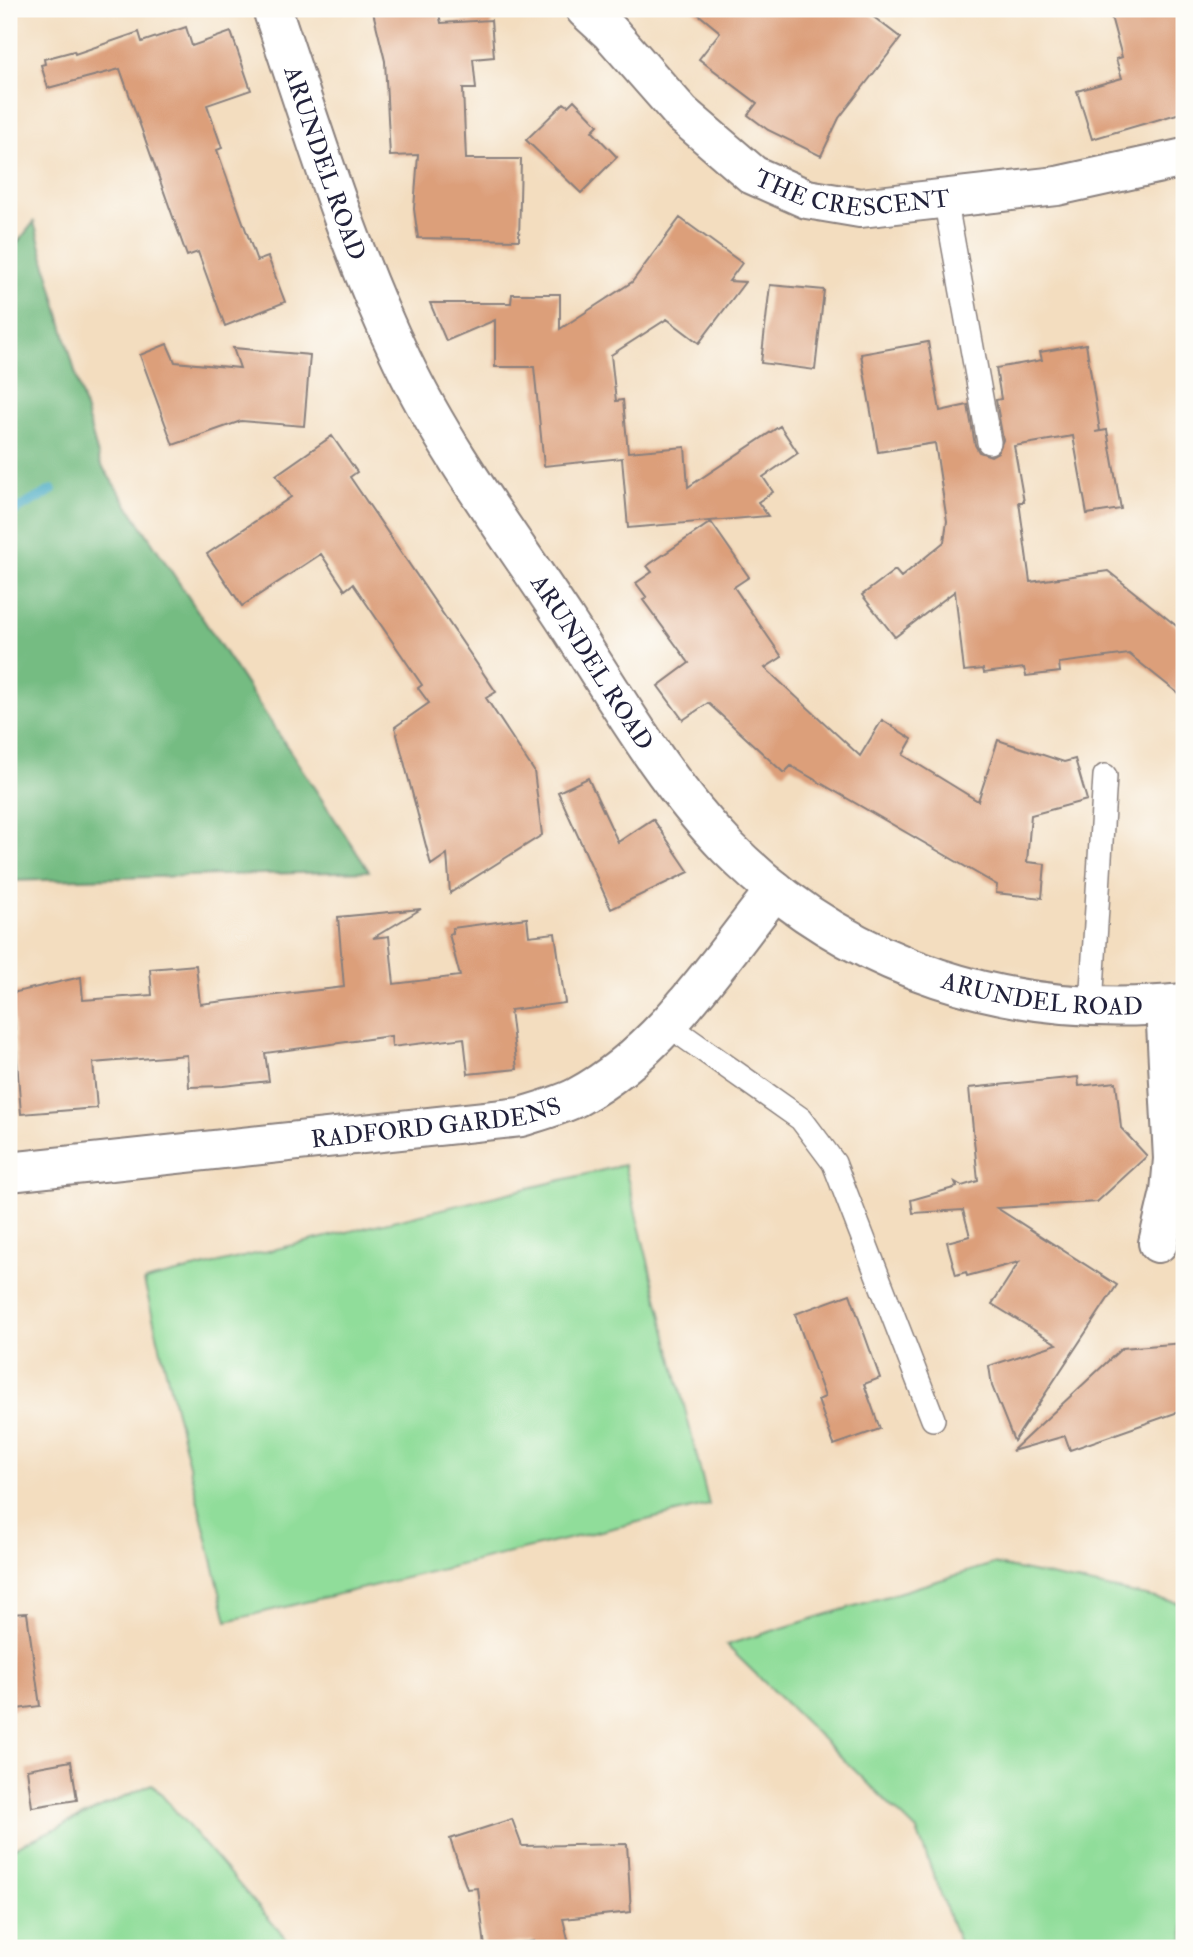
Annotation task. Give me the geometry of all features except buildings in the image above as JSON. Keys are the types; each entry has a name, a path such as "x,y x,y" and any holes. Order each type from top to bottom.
{"street":[{"name":"ARUNDEL ROAD","path":"272,9 362,268 402,361 457,456 674,783 727,846 775,890 867,950 925,976 998,994 1070,1007 1175,1004"},
{"name":"THE CRESCENT","path":"585,9 610,32 682,114 752,175 807,199 860,208 1057,186 1184,158"},
{"name":"RADFORD GARDENS","path":"9,1172 521,1117 578,1097 628,1061 668,1025 775,890"},
{"path":"1158,1243 1170,1192 1175,1004"}],"lane":[{"path":"944,198 989,442"},
{"path":"1091,1006 1105,775"},
{"path":"668,1025 801,1119 834,1163 933,1419"}],"green space":[{"path":"34,222 100,463 369,871 9,881 9,253"},
{"path":"624,1165 709,1505 227,1621 144,1281"},
{"path":"993,1564 1184,1604 1184,1948 961,1948 917,1831 726,1645"},
{"path":"152,1784 294,1948 9,1948 9,1850"}],"waterway":[{"path":"9,514 52,490"}]}
